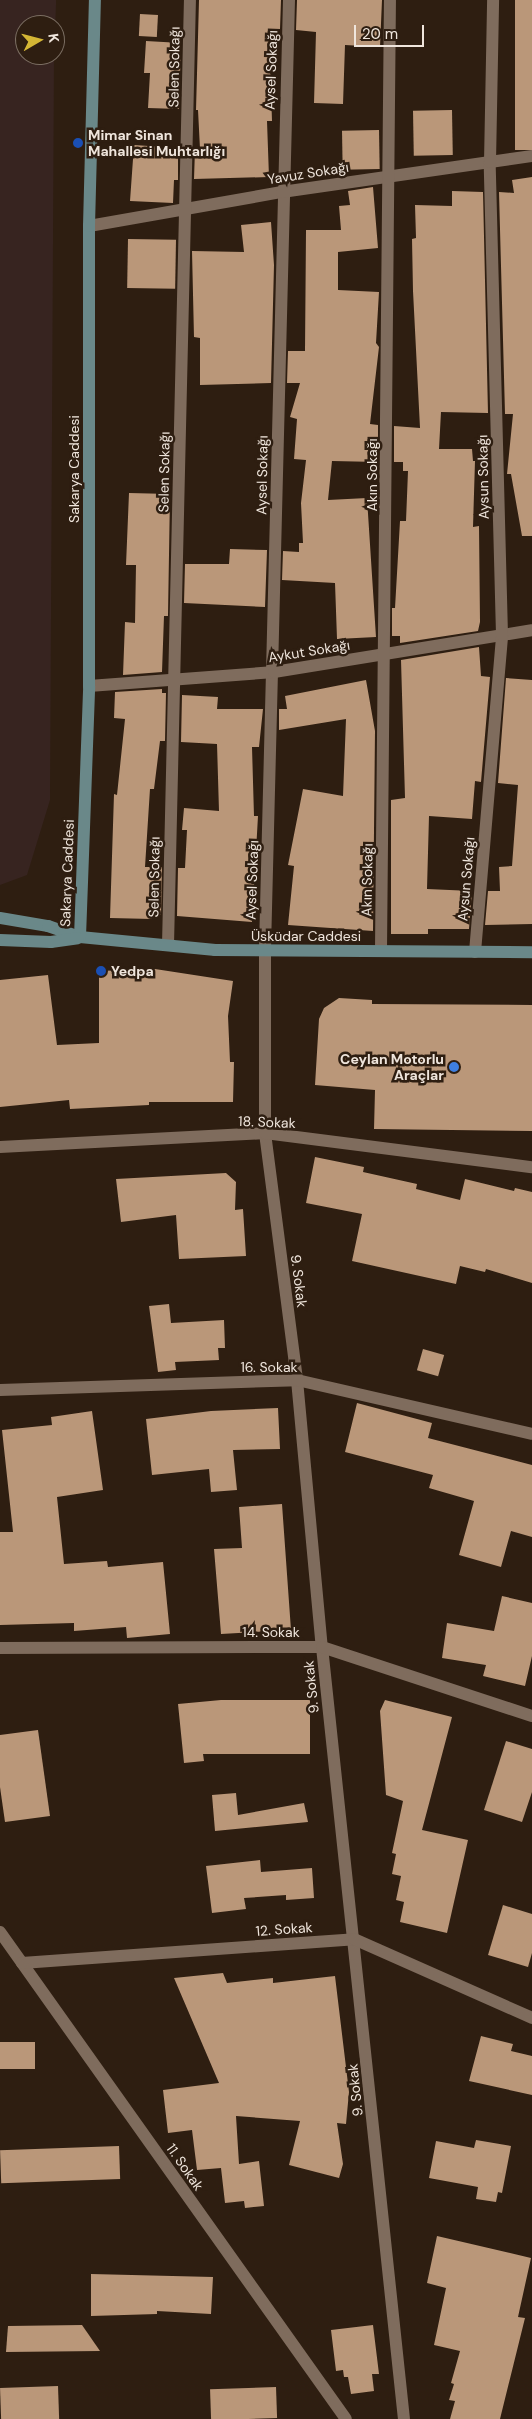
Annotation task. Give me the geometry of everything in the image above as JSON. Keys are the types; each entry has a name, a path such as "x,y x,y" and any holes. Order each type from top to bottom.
{"street":[{"name":"Sakarya Caddesi","path":"80,937 89,686 89,226 95,0"},
{"name":"Selen Sokağı","path":"168,945 190,0"},
{"name":"Aysel Sokağı","path":"265,951 274,672 282,192 289,0"},
{"name":"Akın Sokağı","path":"381,950 390,0"},
{"name":"Aysun Sokağı","path":"475,952 502,635 490,162 493,0"},
{"name":"Yavuz Sokağı","path":"89,226 282,192 532,156"},
{"name":"Aykut Sokağı","path":"89,686 174,678 274,672 532,630"},
{"name":"Üsküdar Caddesi","path":"0,918 48,926 80,937 215,950 532,952"},
{"name":"Üsküdar Caddesi","path":"0,940 51,942 80,937"},
{"name":"9. Sokak","path":"265,951 265,1134 297,1380 322,1647 404,2419"},
{"name":"18. Sokak","path":"0,1146 265,1134 532,1167"},
{"name":"16. Sokak","path":"0,1390 297,1380 532,1434"},
{"name":"14. Sokak","path":"0,1648 322,1647 532,1716"},
{"name":"11. Sokak","path":"0,1932 346,2419"},
{"name":"12. Sokak","path":"22,1963 354,1939 532,2018"}],"shaded area":[{"path":"0,0 56,0 56,15 15,15 15,65 54,65 50,800 27,875 0,885"}],"building":[{"path":"199,0 281,0 280,29 275,29 274,59 270,59 272,121 267,121 269,177 194,179 195,149 200,149 198,110 196,110"},
{"path":"297,0 382,0 380,47 345,45 343,104 314,103 316,32 296,30"},
{"path":"515,0 532,0 532,150 515,150"},
{"path":"140,14 158,15 157,37 139,36"},
{"path":"146,41 181,43 179,109 148,108 150,73 144,73"},
{"path":"452,110 453,155 414,156 413,111"},
{"path":"379,130 380,169 343,170 342,131"},
{"path":"134,145 178,148 178,180 174,180 173,203 130,201"},
{"path":"532,177 532,536 522,536 511,474 507,474 513,414 505,414 499,192 514,193 512,180"},
{"path":"373,187 378,248 338,252 338,290 379,292 376,343 379,347 370,424 378,425 378,462 332,461 328,500 367,498 376,637 337,639 335,583 282,580 283,551 299,552 299,543 303,543 301,503 306,460 294,459 297,419 290,417 300,383 287,383 288,351 305,351 306,230 341,230 339,206 350,205 348,191"},
{"path":"452,191 483,192 488,413 441,412 439,449 472,449 473,461 475,461 473,527 479,526 480,622 478,631 400,643 400,636 392,636 392,608 395,608 400,521 406,521 408,471 403,471 403,462 394,462 394,426 420,428 413,291 412,239 416,238 415,205 452,206"},
{"path":"271,222 274,265 271,383 200,385 200,338 194,337 192,251 244,252 241,225"},
{"path":"128,239 176,240 175,289 127,288"},
{"path":"129,493 170,494 168,616 164,616 162,672 123,675 125,622 135,623 136,565 126,565"},
{"path":"230,549 267,550 265,607 184,603 185,564 229,564"},
{"path":"479,647 481,676 490,677 481,782 475,781 472,819 429,816 427,889 472,891 469,929 428,929 428,934 391,934 391,800 405,798 401,660"},
{"path":"506,678 532,680 532,924 485,925 488,891 500,891 499,867 512,866 518,785 498,783"},
{"path":"366,680 375,731 373,931 288,925 294,866 288,865 303,789 343,796 346,719 279,730 279,709 287,709 285,696"},
{"path":"162,689 162,693 166,693 165,741 160,741 154,789 150,789 145,867 162,867 161,915 152,915 152,919 110,918 114,794 117,795 125,719 114,718 115,692"},
{"path":"182,695 218,697 217,709 263,709 259,747 252,747 254,816 258,816 252,922 177,916 178,868 185,868 187,830 182,830 184,808 219,811 217,744 181,742"},
{"path":"155,969 233,981 228,1016 230,1062 234,1062 233,1102 149,1102 149,1105 70,1109 69,1100 0,1107 0,980 48,975 57,1045 99,1043 99,971"},
{"name":"Ceylan Motorlu Araçlar","path":"339,998 372,1000 372,1004 532,1005 532,1131 374,1129 375,1090 315,1085 319,1019 324,1008"},
{"path":"315,1157 364,1167 363,1172 417,1184 416,1189 460,1200 465,1179 514,1191 515,1188 532,1192 532,1283 486,1269 485,1272 460,1266 456,1284 352,1261 362,1214 306,1203"},
{"path":"226,1173 236,1182 235,1210 243,1209 246,1256 179,1259 176,1215 121,1222 116,1179"},
{"path":"169,1304 171,1323 224,1320 225,1348 218,1348 219,1360 175,1362 176,1370 158,1372 149,1306"},
{"path":"423,1349 444,1355 438,1376 417,1370"},
{"path":"357,1403 432,1423 428,1438 532,1465 532,1537 511,1531 501,1567 459,1555 474,1501 429,1488 433,1475 345,1452"},
{"path":"278,1408 280,1449 233,1450 237,1490 211,1492 209,1469 152,1475 146,1419 211,1411"},
{"path":"92,1411 103,1490 57,1497 64,1564 107,1561 108,1567 163,1562 170,1634 127,1638 126,1627 74,1631 74,1623 0,1625 0,1532 13,1532 2,1430 52,1425 51,1417"},
{"path":"282,1504 291,1630 221,1634 214,1549 242,1548 239,1507"},
{"path":"502,1596 532,1603 532,1656 525,1686 483,1676 486,1665 442,1658 447,1623 494,1631"},
{"path":"221,1700 310,1700 310,1754 203,1754 204,1761 184,1763 178,1704"},
{"path":"385,1700 452,1717 422,1830 468,1840 447,1933 400,1922 404,1902 396,1900 401,1876 392,1874 396,1854 392,1853 403,1801 386,1795 380,1711"},
{"path":"38,1730 50,1816 5,1822 0,1787 0,1735"},
{"path":"506,1741 532,1749 532,1792 522,1822 484,1810"},
{"path":"236,1793 238,1815 304,1803 308,1822 215,1831 212,1795"},
{"path":"260,1860 261,1872 312,1868 314,1898 286,1900 286,1895 244,1898 246,1909 212,1913 206,1866"},
{"path":"503,1905 532,1914 532,1953 528,1967 488,1955"},
{"path":"223,1973 227,1983 273,1978 273,1983 335,1976 349,2092 346,2124 337,2123 343,2164 339,2178 289,2165 300,2121 236,2116 239,2164 259,2161 264,2206 245,2208 244,2201 225,2203 221,2168 197,2170 192,2130 168,2133 163,2090 219,2083 174,1978"},
{"path":"481,2036 513,2044 511,2051 532,2056 532,2095 469,2081"},
{"path":"0,2042 35,2042 35,2069 0,2069"},
{"path":"476,2140 511,2146 502,2193 498,2192 496,2202 476,2199 478,2187 429,2178 436,2141 474,2148"},
{"path":"119,2146 120,2179 1,2183 0,2150"},
{"path":"437,2236 531,2258 518,2317 525,2318 500,2419 450,2419 455,2401 449,2400 454,2384 451,2383 460,2351 434,2345 446,2288 427,2283"},
{"path":"91,2274 213,2277 211,2314 157,2311 157,2314 91,2316"},
{"path":"82,2325 100,2351 6,2352 8,2326"},
{"path":"373,2325 379,2374 372,2374 374,2391 351,2394 348,2377 344,2377 343,2370 336,2371 331,2330"},
{"path":"58,2386 59,2419 1,2419 0,2388"},
{"path":"276,2387 277,2418 211,2419 210,2389"}],"place":[{"name":"Mimar Sinan Mahallesi Muhtarlığı","path":"78,143"},
{"name":"Yedpa","path":"101,971"},
{"name":"Ceylan Motorlu Araçlar","path":"454,1067"}]}
